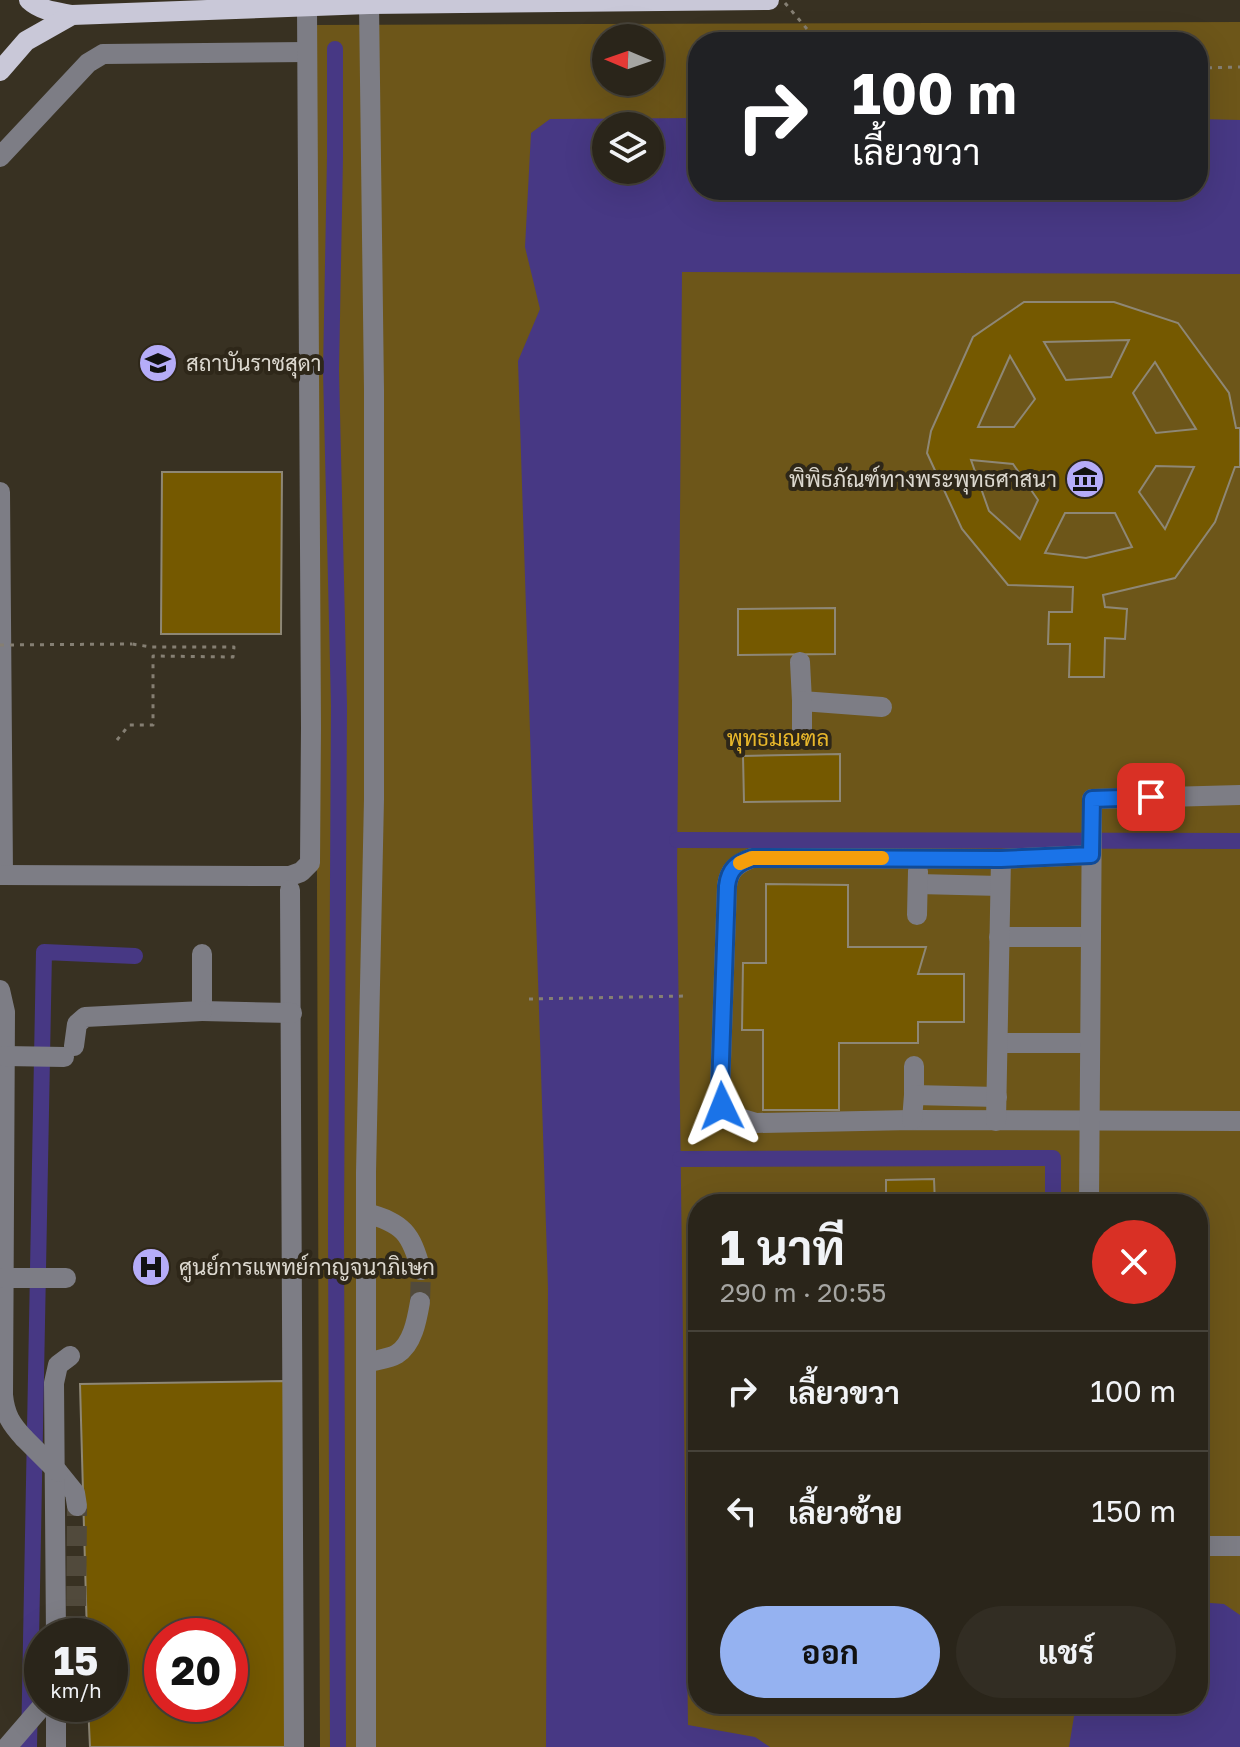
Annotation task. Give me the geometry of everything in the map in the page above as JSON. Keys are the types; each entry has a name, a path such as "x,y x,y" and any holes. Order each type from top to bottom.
{"main road":[{"path":"29,0 48,11 72,15 369,4 769,0"},
{"path":"0,71 26,41 72,15"}],"street":[{"path":"366,1747 366,1213 374,799 374,390 369,4"},
{"path":"0,492 2,875 290,883 306,869 311,855 307,7"},
{"path":"0,157 88,63 103,54 307,52"},
{"path":"800,662 802,737"},
{"path":"802,701 882,707"},
{"path":"1089,1194 1092,799 1240,795"},
{"path":"1091,855 1001,859 752,858 734,867 727,886 722,1106 730,1115 756,1123 1240,1121"},
{"path":"917,915 918,858"},
{"path":"996,1121 1001,859"},
{"path":"290,883 294,1747"},
{"path":"918,884 1000,886"},
{"path":"999,937 1091,937"},
{"path":"202,954 202,1011"},
{"path":"0,990 5,1012 12,1278 5,1412 10,1422 75,1493 77,1506"},
{"path":"5,1056 65,1054 77,1024 85,1017 202,1011 292,1013"},
{"path":"998,1043 1090,1043"},
{"path":"912,1120 914,1066"},
{"path":"914,1095 997,1097"},
{"path":"366,1213 391,1220 406,1234 416,1251 421,1270"},
{"path":"12,1278 60,1278"},
{"path":"366,1363 397,1354 406,1344 416,1323 420,1302"},
{"path":"56,1618 54,1383 58,1365 70,1356"},
{"path":"1208,1546 1240,1546"},
{"path":"7,1747 27,1722"},
{"path":"56,1722 56,1747"}],"path":[{"path":"783,0 810,32"},
{"path":"1208,68 1240,67"},
{"path":"0,645 234,647 233,657 153,656 153,725 129,725 117,740"},
{"path":"529,999 687,996"}],"green space":[{"name":"พุทธมณฑล","path":"1240,22 1240,1747 320,1747 314,25 592,24 592,96 664,96 664,24 623,24"}],"shaded area":[{"path":"664,118 688,118 688,200 1208,200 1208,119 1240,120 1240,274 682,272 677,877 688,1725 755,1737 770,1747 546,1747 548,1288 518,361 540,309 525,247 531,133 550,119 592,119 592,184 664,184"},
{"path":"1208,1603 1224,1604 1240,1615 1240,1747 1069,1747 1074,1714 1208,1714"}],"building":[{"name":"พิพิธภัณฑ์ทางพระพุทธศาสนา","path":"1024,302 1114,302 1178,323 1229,393 1236,428 1240,428 1240,467 1235,467 1215,522 1175,578 1103,595 1105,607 1127,609 1125,639 1105,638 1104,677 1069,677 1070,644 1048,644 1049,612 1072,612 1073,587 1008,585 962,529 927,453 931,431 973,337","holes":["1129,340 1111,377 1066,380 1044,342","1010,356 1035,399 1014,427 978,427","1155,362 1196,429 1156,433 1133,393","971,460 1013,464 1038,500 1020,539 989,511","1156,466 1194,467 1165,529 1139,492","1065,513 1115,513 1132,547 1086,558 1045,553"]},
{"path":"162,472 282,472 281,634 161,634"},
{"path":"835,608 835,654 738,655 738,609"},
{"path":"840,754 840,801 744,802 743,756"},
{"path":"766,884 848,885 848,947 926,947 918,974 964,974 964,1022 918,1022 918,1043 839,1043 839,1110 763,1110 763,1030 742,1030 743,963 766,963"},
{"path":"934,1179 935,1194 886,1194 886,1180"},
{"path":"284,1381 288,1747 90,1747 89,1722 128,1722 128,1618 86,1618 80,1384"}],"waterway":[{"path":"335,49 331,371 339,706 336,1228 338,1747"},
{"path":"677,840 1240,841"},
{"path":"29,1747 44,952 135,956"},
{"path":"680,1159 1053,1158 1053,1194"}],"tunnel":[{"path":"420,1302 421,1270"},
{"path":"76,1618 77,1506"}],"slow traffic":[{"path":"740,863 752,858 882,858"}],"place":[{"name":"สถาบันราชสุดา","path":"158,363"},
{"name":"พิพิธภัณฑ์ทางพระพุทธศาสนา","path":"1085,479"},
{"name":"ศูนย์การแพทย์กาญจนาภิเษก","path":"151,1267"}],"route":[{"path":"722,1106 727,886 734,867 752,858 1001,859 1091,855 1092,799 1151,797"}]}
